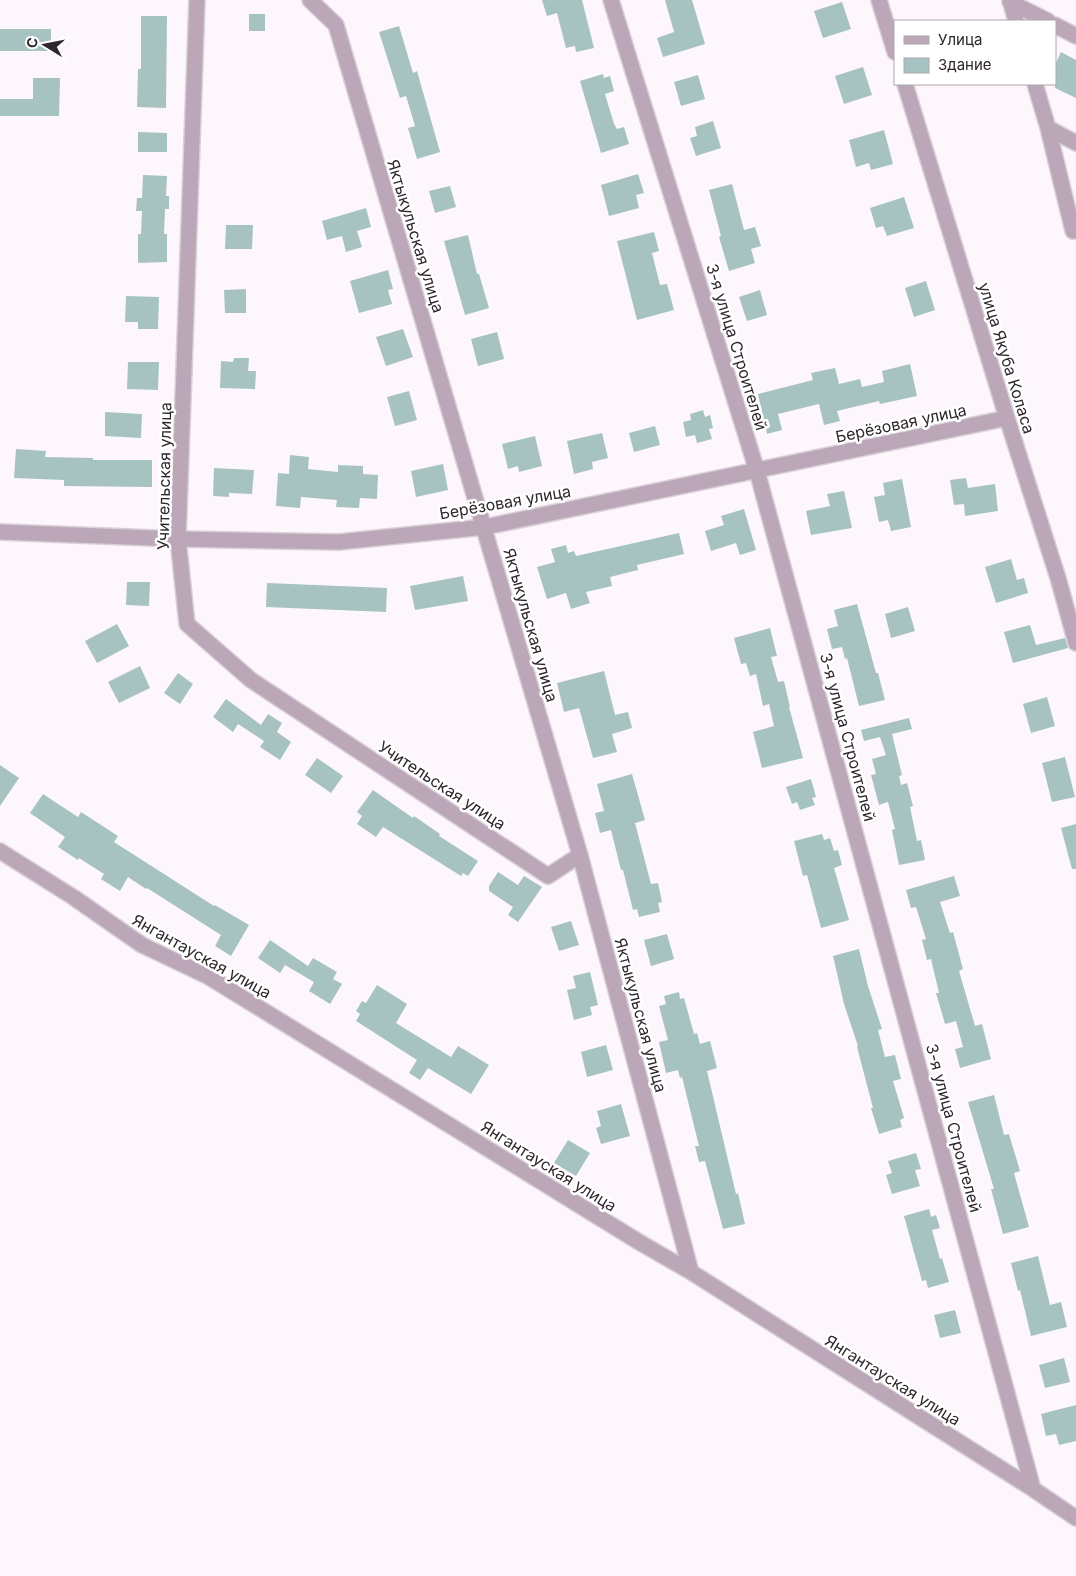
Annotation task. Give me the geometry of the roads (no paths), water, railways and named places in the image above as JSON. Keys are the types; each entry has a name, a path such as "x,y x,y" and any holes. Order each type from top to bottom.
{"street":[{"name":"Учительская улица","path":"198,0 178,539 187,624 251,680 548,876 580,855"},
{"name":"Яктыкульская улица","path":"310,0 336,25 580,855 691,1272"},
{"name":"3-я улица Строителей","path":"611,0 757,471 1033,1489"},
{"path":"879,0 894,49"},
{"path":"1010,1 1016,20"},
{"path":"1010,1 1046,20"},
{"path":"1056,26 1076,36"},
{"name":"улица Якуба Коласа","path":"905,85 1058,578 1076,644"},
{"path":"1035,85 1048,128 1073,231"},
{"path":"1048,128 1076,143"},
{"name":"Берёзовая улица","path":"0,532 178,539 339,542 485,527 1007,418"},
{"name":"Янгантауская улица","path":"0,850 73,897 142,945 209,977 639,1242 691,1272 1076,1518"}]}
